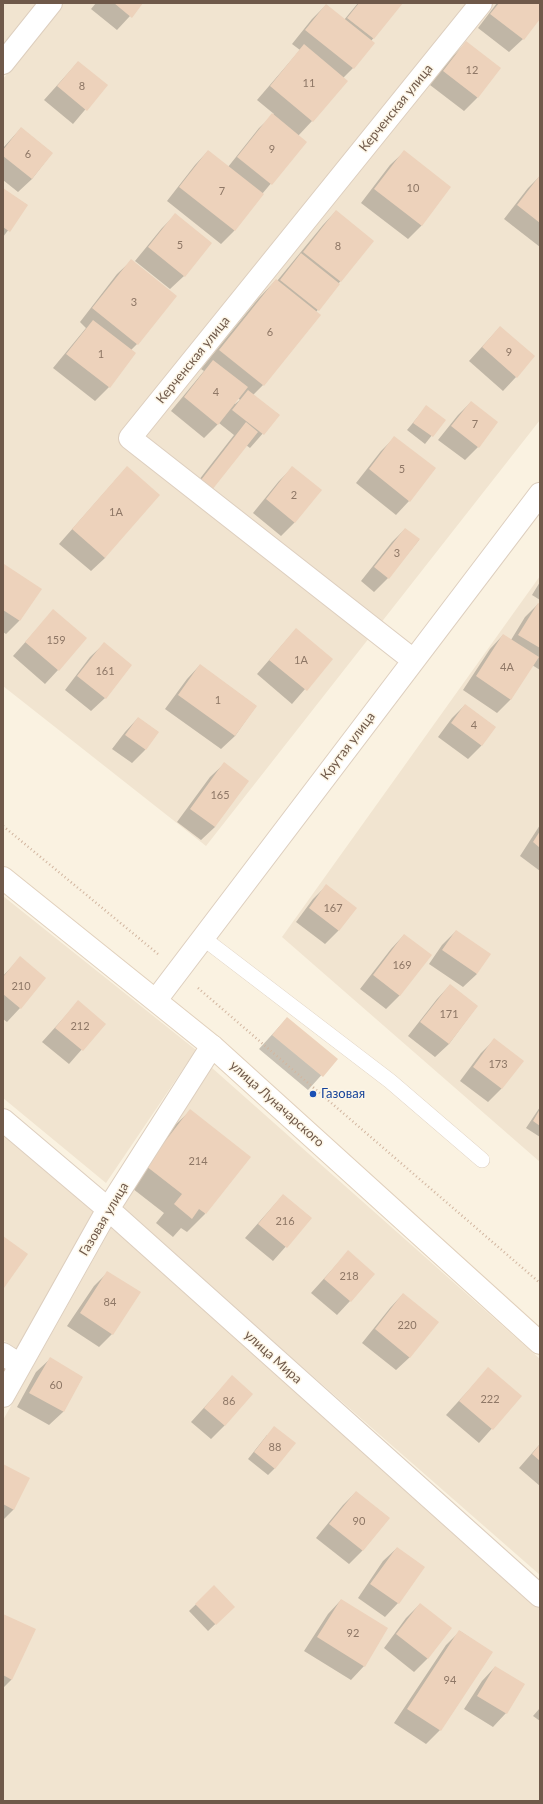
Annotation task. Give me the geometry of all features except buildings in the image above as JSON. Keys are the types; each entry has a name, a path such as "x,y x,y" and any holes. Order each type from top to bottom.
{"street":[{"path":"3,63 51,3"},
{"name":"Керченская улица","path":"413,660 130,438 481,3"},
{"name":"Крутая улица","path":"156,1000 413,660 536,507"},
{"name":"улица Луначарского","path":"3,878 212,1046 540,1343"},
{"name":"Газовая улица","path":"3,1396 11,1360 212,1046"},
{"name":"улица Мира","path":"3,1120 108,1209 540,1596"}],"lane":[{"path":"203,938 390,1081 482,1160"}],"path":[{"path":"3,826 178,971 540,1283"}],"shaded area":[{"path":"3,3 37,3 3,44"},
{"path":"63,3 540,3 540,420 206,846 3,686 3,79"},
{"path":"540,576 540,1162 282,937"},
{"path":"3,896 196,1050 106,1183 3,1098"},
{"path":"211,1067 540,1359 540,1575 117,1205"},
{"path":"3,1132 99,1213 19,1350 3,1340"},
{"path":"114,1223 540,1602 540,1801 3,1801 3,1420"}],"place":[{"name":"Газовая","path":"313,1094"}]}
